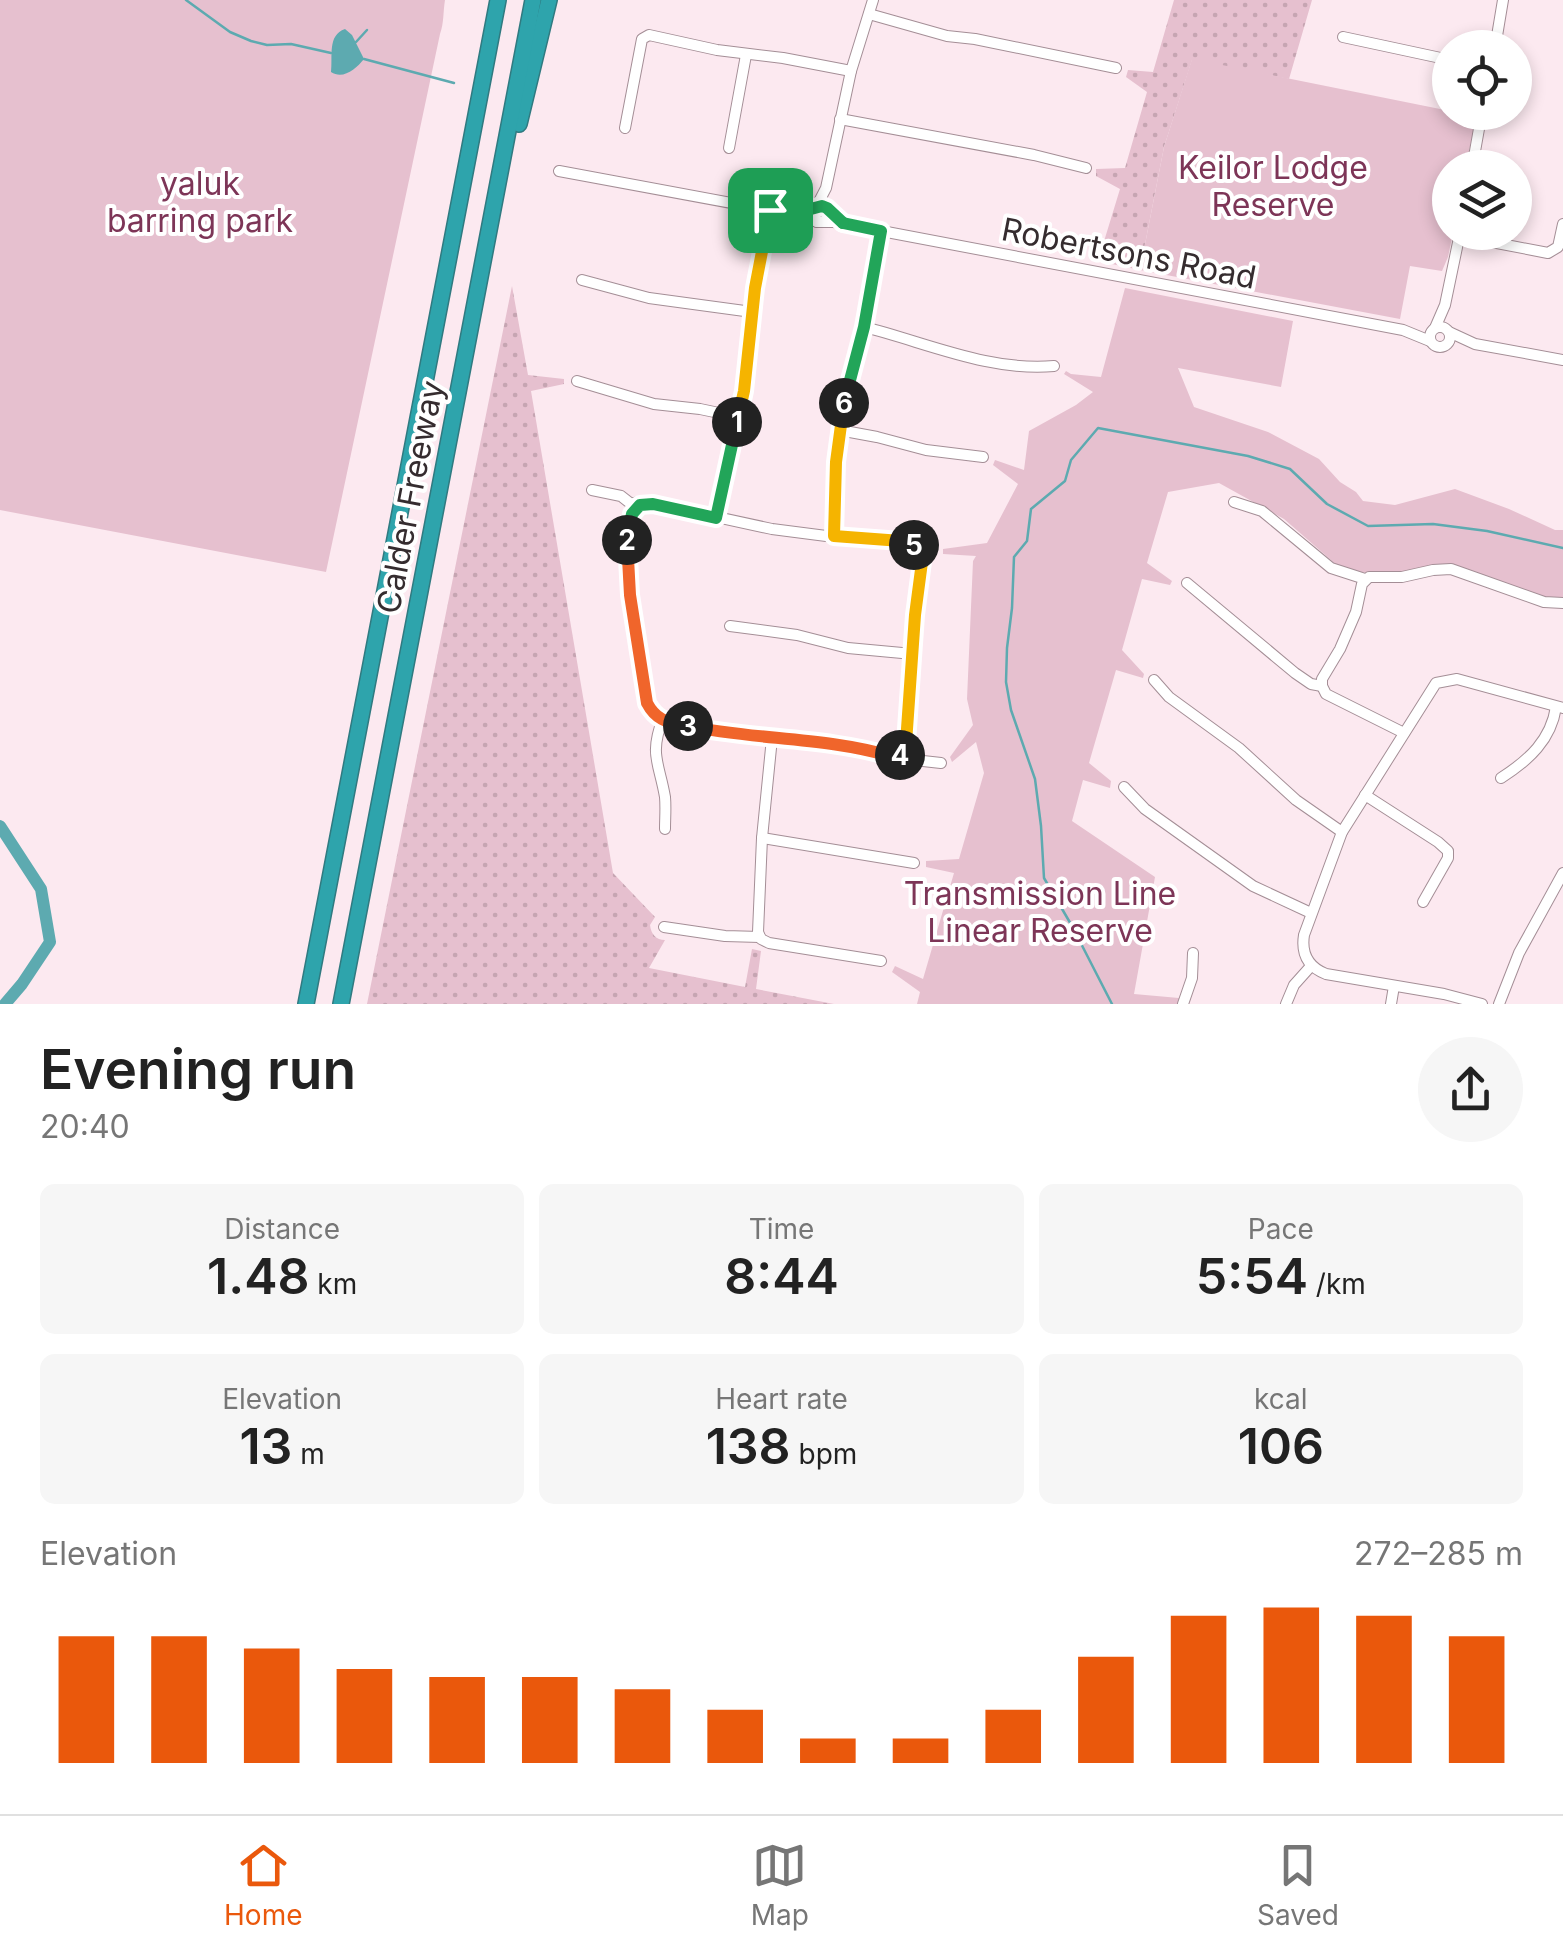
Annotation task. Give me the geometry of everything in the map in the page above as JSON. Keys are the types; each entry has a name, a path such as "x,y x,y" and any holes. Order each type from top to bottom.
{"highway":[{"path":"478,100 490,0"},
{"name":"Calder Freeway","path":"306,1004 498,0"},
{"name":"Calder Freeway","path":"341,1004 533,0"},
{"path":"468,342 548,0"}],"street":[{"path":"559,171 808,217 822,213 851,71 874,0"},
{"path":"1498,30 1504,0"},
{"path":"869,14 947,36 1116,68"},
{"path":"625,128 642,39 646,36 851,71"},
{"path":"1343,38 1432,56"},
{"path":"729,148 746,54"},
{"path":"840,119 1086,168"},
{"path":"716,518 744,391 752,312 770,210"},
{"name":"Robertsons Road","path":"822,213 847,225 1563,360"},
{"path":"1532,250 1548,253 1558,247 1563,224"},
{"path":"834,536 839,430 864,327 881,231"},
{"path":"1440,334 1457,250"},
{"path":"582,280 648,298 752,312"},
{"path":"864,327 983,359 1054,366"},
{"path":"577,382 654,404 738,418"},
{"path":"839,430 926,450 983,457"},
{"path":"592,490 621,496 634,506 653,504 772,529 919,546 922,562 901,751"},
{"path":"1234,502 1262,512 1330,568 1365,579 1452,569 1544,602 1563,604"},
{"path":"634,506 628,524 628,581 644,683 652,706 663,719 728,734 877,752 901,751 918,762 941,763"},
{"path":"1365,579 1356,612 1322,686 1326,694 1404,733"},
{"path":"1188,583 1295,673 1322,686"},
{"path":"730,626 798,635 859,649 913,654"},
{"path":"1482,1004 1326,974 1311,966 1302,944 1342,832 1436,683 1456,679 1560,708 1542,745 1502,778"},
{"path":"1154,680 1296,800 1342,832"},
{"path":"663,719 656,739 655,760 666,802 665,829"},
{"path":"760,937 762,838 772,738"},
{"path":"1124,787 1145,809 1253,886 1311,913"},
{"path":"1365,795 1447,849 1448,858 1423,902"},
{"path":"762,838 914,864"},
{"path":"1499,1004 1519,953 1563,872"},
{"path":"664,927 760,937 770,943 881,961"},
{"path":"1183,1004 1192,978 1193,953"},
{"path":"1286,1004 1299,978 1311,966"},
{"path":"1392,1004 1394,986"}],"green space":[{"name":"yaluk barring park","path":"0,0 445,0 326,572 0,510"},
{"path":"1174,0 1312,0 1289,79 1192,60 1164,147 1140,270 1098,261 1120,189 1096,176 1096,169 1125,168 1147,92 1126,77 1128,70 1153,72"},
{"name":"Keilor Lodge Reserve","path":"1192,59 1432,107 1432,130 1473,130 1469,150 1432,150 1432,250 1449,250 1442,271 1410,266 1400,319 1140,270 1164,147"},
{"path":"512,286 528,375 564,379 564,384 531,391 613,873 655,917 651,931 665,940 649,968 745,987 752,949 761,951 756,989 834,1004 367,1004"},
{"name":"Transmission Line Linear Reserve","path":"1125,288 1293,321 1281,387 1178,368 1194,407 1268,432 1319,459 1363,501 1395,505 1455,489 1563,530 1563,600 1539,597 1452,565 1407,573 1356,572 1339,567 1284,519 1219,483 1168,492 1147,563 1172,581 1170,585 1142,579 1122,650 1144,674 1143,678 1116,670 1089,763 1111,781 1110,788 1083,780 1072,821 1155,877 1134,994 1179,998 1179,1004 917,1004 920,992 892,972 895,966 923,979 954,873 926,867 926,861 959,859 984,773 976,742 952,762 950,757 973,725 967,699 976,556 943,554 943,549 987,543 1018,484 993,465 995,460 1024,470 1029,431 1093,392 1064,374 1066,371 1101,377"}],"water":[{"path":"345,29 364,59 340,75 331,72 332,47 336,36"}],"waterway":[{"path":"186,0 230,32 251,41 331,53"},
{"path":"356,42 367,30"},
{"path":"364,59 454,83"},
{"path":"1112,1004 1044,878 1035,779 1011,710 1006,682 1014,557 1027,541 1031,509 1065,481 1071,460 1098,428 1248,456 1290,469 1327,504 1368,526 1433,524 1563,548"},
{"path":"0,826 41,889 50,942 5,1004"}],"route":[{"path":"825,206 847,225 881,231 864,327 839,430 834,536 901,541 916,547 921,556 906,747 894,757 832,744 670,724 653,714 645,697 628,581 628,524 635,508 644,504 716,518 744,391 755,288 770,210 792,214 825,206"}]}
